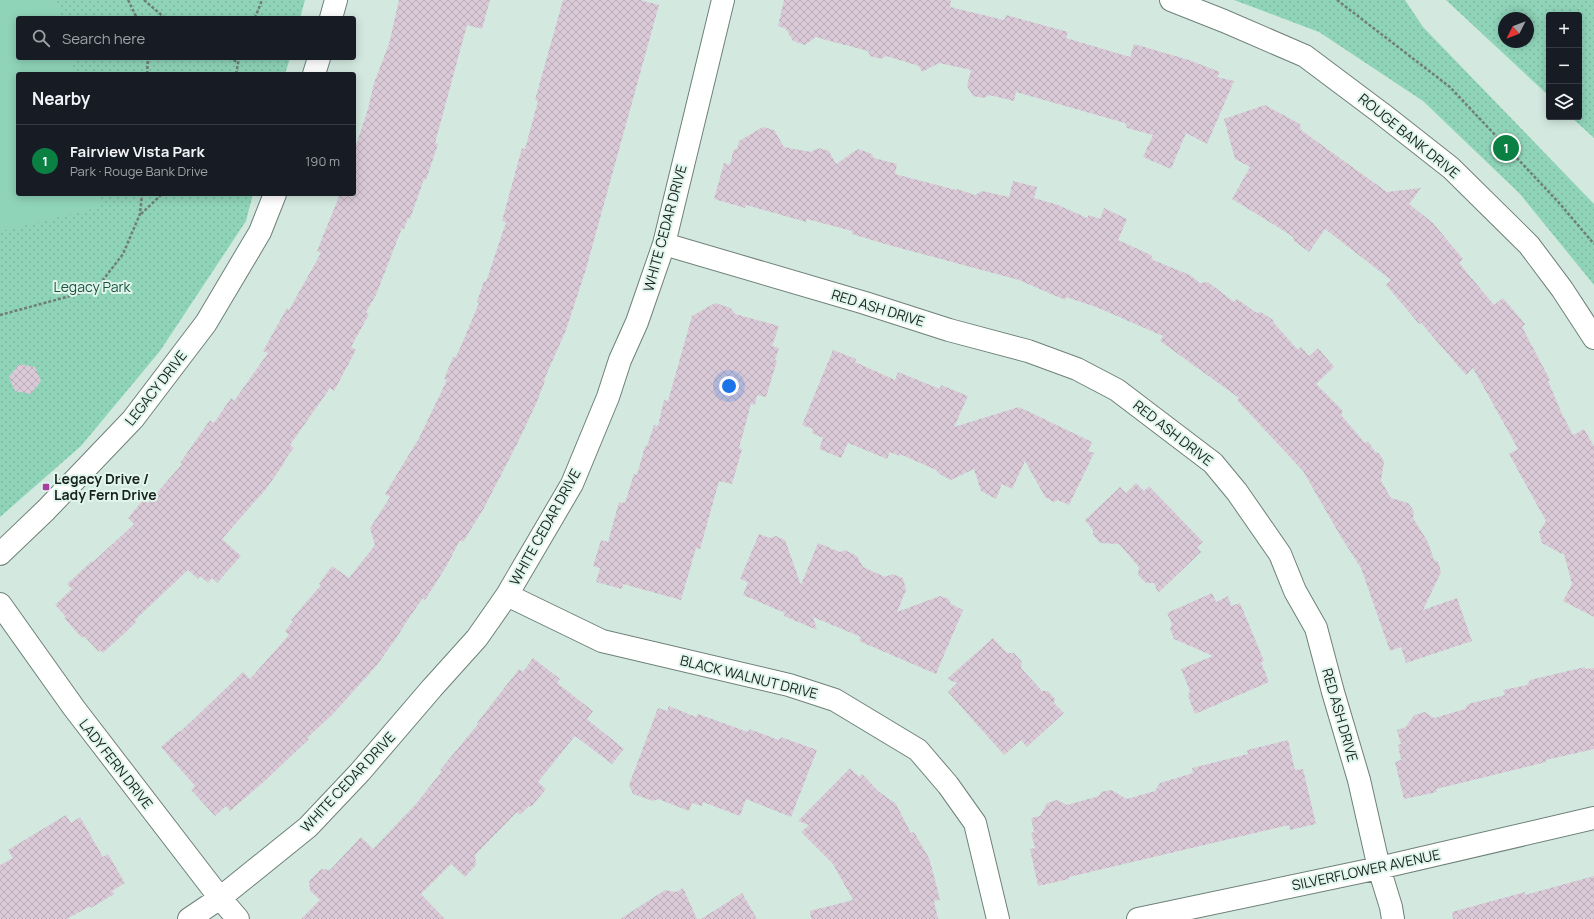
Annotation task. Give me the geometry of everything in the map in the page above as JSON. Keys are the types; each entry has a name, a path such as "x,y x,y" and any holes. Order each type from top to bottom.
{"street":[{"path":"332,16 336,0"},
{"name":"WHITE CEDAR DRIVE","path":"189,919 220,898 308,827 360,772 477,638 507,595 572,484 608,397 620,360 637,322 664,244 723,0"},
{"name":"ROUGE BANK DRIVE","path":"1171,0 1305,56 1451,168 1529,245 1562,289 1594,338"},
{"path":"315,72 318,60"},
{"name":"LEGACY DRIVE","path":"0,554 46,510 133,419 206,323 260,232 274,196"},
{"name":"RED ASH DRIVE","path":"664,244 864,303 949,330 1028,351 1077,369 1117,390 1213,463 1237,492 1280,554 1295,591 1316,628 1359,780 1379,868 1391,907 1393,919"},
{"name":"BLACK WALNUT DRIVE","path":"507,595 602,641 789,684 835,700 918,750 948,785 975,823 998,919"},
{"name":"LADY FERN DRIVE","path":"0,604 74,708 220,898 238,919"},
{"name":"SILVERFLOWER AVENUE","path":"1138,919 1379,868 1594,818"}],"path":[{"path":"128,0 136,16"},
{"path":"144,0 163,16"},
{"path":"256,16 262,0"},
{"path":"1337,0 1450,86 1561,205 1594,244"},
{"path":"147,72 148,60"},
{"path":"233,60 237,62 236,72"},
{"path":"0,314 96,290 123,254 140,214 142,196"},
{"path":"140,214 160,196"}],"green space":[{"name":"Legacy Park","path":"0,0 305,0 301,16 16,16 16,60 289,60 286,72 16,72 16,196 252,196 246,221 160,351 81,446 0,517"},
{"path":"0,0 57,0 61,16 16,16 16,60 70,60 73,72 16,72 16,196 98,196 101,207 0,231"},
{"path":"1234,0 1405,0 1423,27 1594,204 1594,285 1520,194 1423,101 1319,32"},
{"path":"1446,0 1594,0 1594,138 1574,120 1582,120 1582,12 1546,12 1546,93"}],"building":[{"path":"399,0 490,0 482,29 467,25 435,143 438,144 426,180 424,179 410,219 408,218 404,229 402,228 376,295 366,312 369,314 351,347 356,350 334,391 330,388 290,445 294,448 266,489 222,539 241,556 217,583 212,578 208,583 200,576 198,579 188,570 135,620 136,622 126,632 103,653 100,650 99,652 84,636 82,638 64,618 66,617 55,605 72,589 67,584 134,524 128,518 143,500 148,503 182,464 180,463 210,420 214,423 231,398 234,401 268,353 263,351 287,308 289,310 321,253 317,251 339,196 356,196 356,146 368,109 374,83 389,44"},
{"path":"563,0 640,0 659,5 586,269 566,330 544,380 545,381 536,404 484,508 463,542 460,540 446,567 425,600 423,598 377,665 333,714 307,738 309,739 267,779 230,811 226,806 215,816 191,790 195,786 161,747 179,731 180,732 243,672 250,679 289,635 285,631 293,621 291,620 321,585 319,584 332,566 349,578 375,545 370,528 390,497 385,494 419,438 447,380 444,379 453,357 455,358 461,346 479,303 477,302 484,281 486,282 506,222 502,221 522,148 525,149 538,101 535,100"},
{"path":"784,0 951,0 950,7 1004,20 1006,15 1068,32 1066,38 1130,57 1134,44 1189,60 1220,72 1217,77 1234,81 1207,144 1186,133 1171,169 1143,157 1153,135 1127,128 1125,123 1016,92 1014,101 989,95 984,98 973,96 967,86 971,70 939,63 922,72 919,66 886,56 881,59 870,56 868,51 816,37 805,45 793,41 786,29 778,26"},
{"path":"1265,105 1300,124 1301,130 1387,192 1421,188 1409,204 1433,223 1463,259 1459,263 1494,305 1503,298 1525,324 1522,327 1550,380 1548,381 1573,435 1584,429 1594,446 1594,617 1563,601 1572,584 1564,554 1542,543 1539,532 1546,521 1509,454 1518,449 1473,368 1466,375 1421,323 1419,324 1386,285 1391,280 1325,229 1309,252 1294,241 1293,237 1232,199 1250,167 1235,159 1224,119"},
{"path":"763,127 774,130 784,147 811,152 818,148 829,151 836,164 858,149 872,154 874,158 897,164 895,174 956,190 957,189 975,195 982,191 1009,197 1013,181 1037,187 1034,198 1058,205 1087,218 1089,215 1100,219 1104,208 1127,219 1118,240 1151,255 1153,260 1190,275 1200,283 1208,282 1234,302 1237,299 1257,313 1261,312 1273,320 1298,350 1301,347 1309,356 1318,348 1334,367 1316,384 1343,411 1341,415 1365,443 1368,441 1375,452 1379,453 1384,461 1381,481 1391,498 1408,503 1414,511 1413,518 1428,542 1434,560 1438,562 1441,572 1423,610 1457,598 1472,641 1406,663 1401,647 1390,651 1361,568 1341,537 1303,471 1237,400 1239,398 1160,341 1163,336 1096,307 1066,297 1065,300 1019,280 885,244 852,234 852,231 807,219 806,222 746,205 745,208 714,199 724,163 730,165 733,151 737,149 739,141"},
{"path":"715,303 731,308 735,314 779,326 772,346 779,348 775,360 777,361 766,397 757,395 755,405 751,404 739,448 742,449 732,484 719,481 700,549 696,548 681,600 623,584 622,589 596,582 600,568 593,566 601,540 608,542 619,502 625,503 634,474 637,475 645,446 647,446 654,425 658,426 664,400 668,401 692,316"},
{"path":"833,350 856,359 855,362 895,380 898,372 940,389 941,385 968,396 954,427 1019,407 1092,442 1088,451 1094,453 1069,505 1058,500 1054,502 1045,497 1025,461 1012,489 1002,484 996,499 981,491 974,469 951,480 939,474 936,470 900,454 899,456 890,452 887,459 848,443 841,458 819,449 823,438 812,433 813,429 802,425"},
{"path":"19,364 35,367 41,381 31,394 15,391 9,377"},
{"path":"1136,483 1144,491 1149,486 1203,542 1197,547 1201,552 1158,593 1154,583 1146,583 1138,575 1139,567 1119,544 1100,543 1093,535 1093,530 1085,520 1120,487 1126,493"},
{"path":"759,534 770,538 776,536 785,540 801,585 818,543 840,552 845,550 857,556 863,567 885,577 892,574 903,578 906,590 897,612 940,596 949,599 951,604 963,610 936,674 859,641 861,637 813,617 817,630 784,616 785,613 743,595 748,582 740,579"},
{"path":"1212,593 1216,602 1228,596 1231,606 1240,603 1264,661 1261,662 1269,682 1195,714 1188,696 1190,691 1181,669 1213,656 1174,639 1170,629 1172,624 1167,613"},
{"path":"993,638 1007,653 1014,653 1022,662 1021,668 1042,691 1048,691 1055,699 1054,703 1064,713 1027,747 1021,740 1004,755 948,692 957,683 947,679"},
{"path":"533,658 560,679 557,683 593,711 587,719 624,749 612,764 575,736 538,782 546,789 531,807 529,806 520,815 517,812 475,855 476,865 465,877 451,864 421,894 445,919 301,919 320,900 310,891 309,881 321,869 330,870 361,837 373,849 415,805 442,771 440,770 478,724 477,723 519,669 523,672"},
{"path":"1585,667 1586,669 1594,668 1594,749 1436,789 1437,792 1404,799 1395,762 1401,760 1398,745 1401,744 1397,730 1406,727 1414,715 1425,712 1434,718 1465,709 1468,704 1505,695 1503,690 1527,685 1530,680"},
{"path":"669,706 696,717 698,714 748,732 749,729 779,740 781,737 817,750 791,817 746,799 740,816 703,802 702,806 692,803 689,811 658,799 653,801 633,794 629,785 658,708 667,711"},
{"path":"1288,740 1295,770 1303,769 1316,824 1290,830 1289,825 1069,877 1069,879 1038,886 1030,849 1035,848 1031,833 1034,832 1031,818 1040,816 1047,803 1057,800 1067,805 1099,796 1101,792 1111,790 1127,799 1155,791 1160,783 1193,773 1192,768 1248,754 1247,750"},
{"path":"850,768 859,777 862,774 878,791 896,804 911,833 914,832 929,858 934,876 940,900 934,901 938,919 811,919 810,911 853,900 833,864 801,832 809,825 798,821"},
{"path":"66,815 71,823 80,817 103,857 108,854 125,883 112,891 114,894 91,908 90,906 67,919 0,919 0,865 13,858 8,850"},
{"path":"1594,876 1594,919 1453,919 1452,912 1525,892 1525,895"},
{"path":"683,888 697,919 620,919 665,890 676,892"},
{"path":"742,893 757,919 701,919"}],"place":[{"name":"Fairview Vista Park","path":"1506,148"},
{"name":"Legacy Drive / Lady Fern Drive","path":"46,487"}]}
